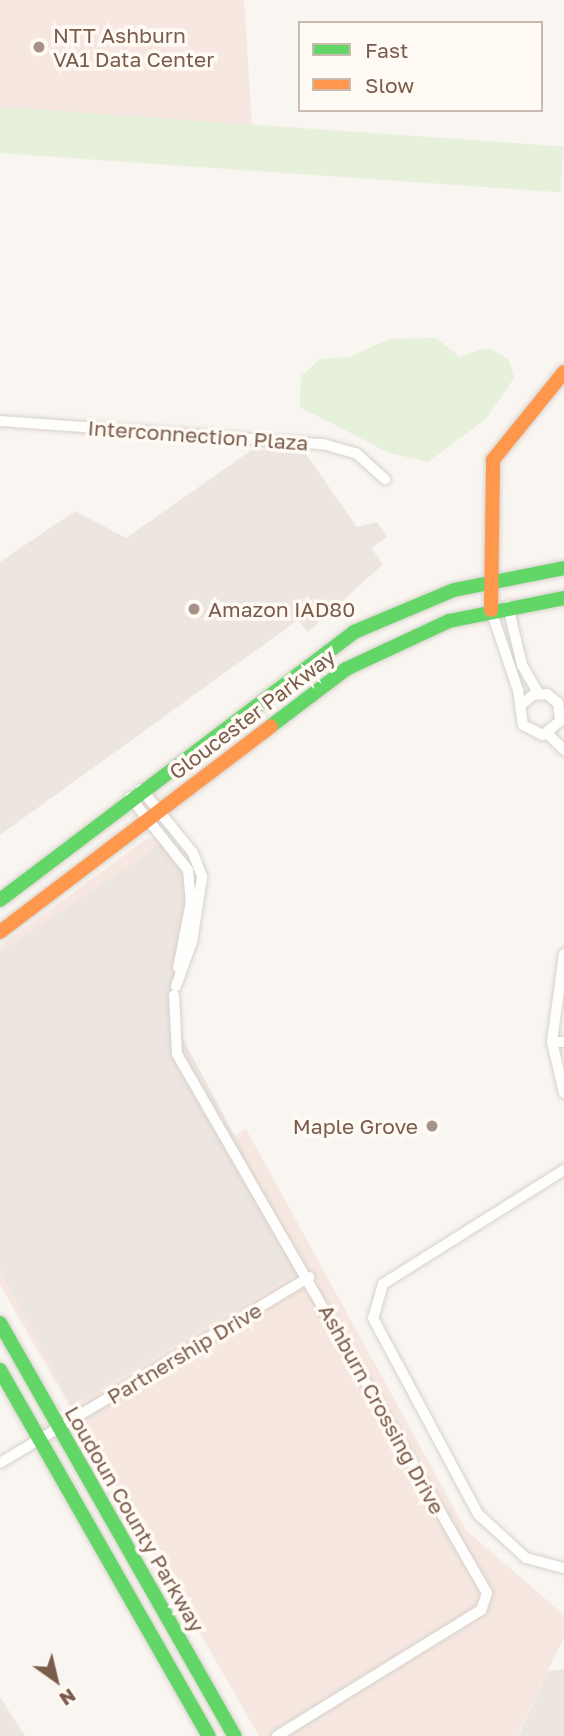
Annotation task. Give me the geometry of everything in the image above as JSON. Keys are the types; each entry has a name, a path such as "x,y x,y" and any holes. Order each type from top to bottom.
{"main road":[{"path":"491,610 495,578 494,460 564,372"},
{"name":"Gloucester Parkway","path":"0,900 136,793 338,642 415,605 495,578 564,568"},
{"path":"495,578 508,606"},
{"name":"Gloucester Parkway","path":"0,932 346,669 421,632 491,610 564,598"},
{"name":"Loudoun County Parkway","path":"0,1323 235,1736"},
{"name":"Loudoun County Parkway","path":"0,1370 209,1736"}],"street":[{"name":"Interconnection Plaza","path":"0,421 323,444 357,454 385,479"},
{"path":"508,606 522,664 538,693 558,703 561,727 548,734"},
{"path":"491,610 522,705 526,729 548,734 564,750"},
{"path":"522,705 538,693"},
{"path":"136,793 193,853 202,877 192,942 176,986 190,880 183,861 154,814"},
{"path":"564,954 552,1042 564,1093"},
{"name":"Ashburn Crossing Drive","path":"174,995 177,1054 309,1277 487,1593 481,1610 277,1736"},
{"path":"552,1042 564,1042"},
{"path":"564,1170 383,1284 374,1325 474,1508 516,1551 564,1567"},
{"name":"Partnership Drive","path":"0,1463 5,1457 60,1429 309,1277"}],"shaded area":[{"path":"0,0 244,0 252,125 0,107"},
{"path":"253,449 306,454 357,527 377,522 387,537 371,548 383,564 308,632 298,620 0,835 0,562 75,511 126,538"},
{"path":"166,834 191,874 170,1027 231,1138 246,1129 466,1530 564,1615 564,1637 517,1736 259,1736 0,1285 0,946 145,840"},
{"path":"166,841 184,866 191,910 168,1011 305,1268 71,1406 0,1269 0,952"},
{"path":"564,1669 564,1736 518,1736 548,1671"},
{"path":"0,1697 25,1736 0,1736"}],"green space":[{"path":"0,107 564,146 560,192 0,153"},
{"path":"436,338 460,357 486,348 496,352 509,360 514,378 486,419 428,462 389,453 300,407 301,376 320,359 350,357 389,339"}],"traffic: fast":[{"path":"0,900 354,632 454,590 564,568"},
{"path":"271,726 346,669 449,621 564,598"},
{"path":"0,1323 235,1736"},
{"path":"0,1370 209,1736"}],"traffic: slow":[{"path":"491,610 493,460 564,372"},
{"path":"0,932 271,726"}],"place":[{"name":"NTT Ashburn VA1 Data Center","path":"39,47"},
{"name":"Amazon IAD80","path":"194,609"},
{"name":"Maple Grove","path":"432,1126"}]}
